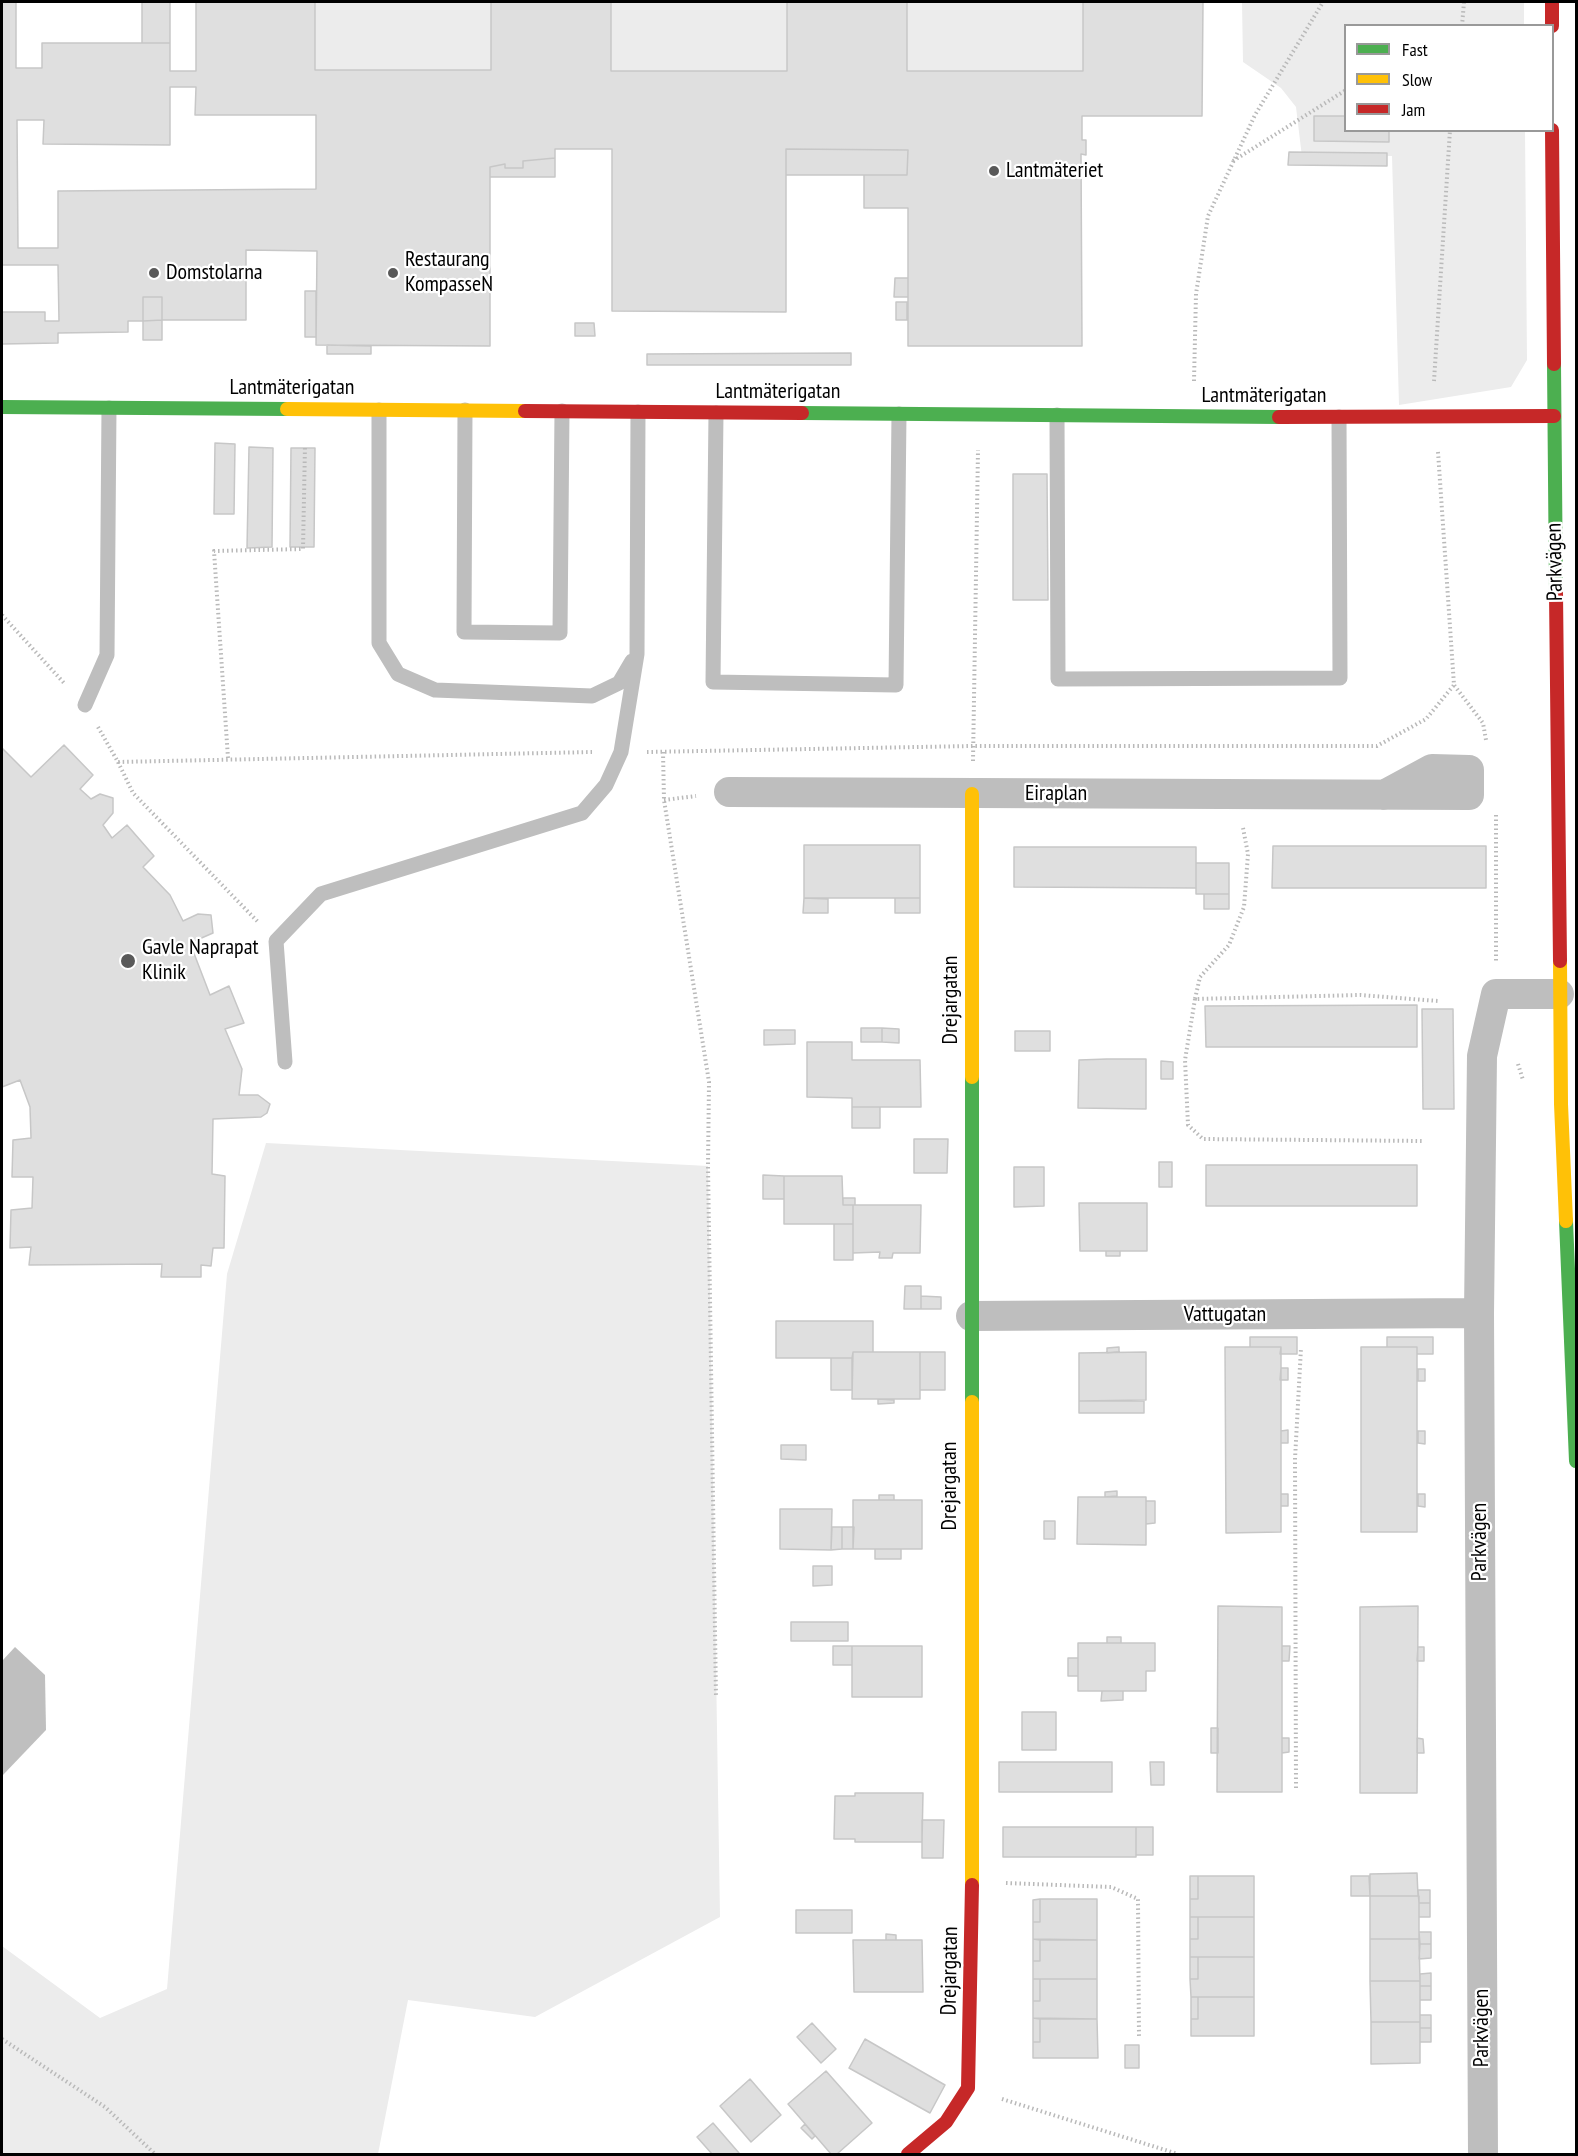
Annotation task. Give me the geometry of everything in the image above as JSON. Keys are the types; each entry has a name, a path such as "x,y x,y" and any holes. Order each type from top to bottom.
{"street":[{"path":"1552,2 1552,24"},
{"name":"Parkvägen","path":"1552,132 1554,416 1568,943 1559,994 1561,1104 1576,1461"},
{"name":"Lantmäterigatan","path":"2,407 1340,417 1554,416"},
{"name":"Eiraplan","path":"729,792 1384,795"},
{"name":"Drejargatan","path":"968,2088 972,1881 972,794"},
{"path":"1497,994 1559,994"},
{"name":"Parkvägen","path":"1483,2154 1479,1313 1482,1056 1497,994"},
{"name":"Vattugatan","path":"971,1316 1479,1313"},
{"path":"908,2154 946,2122 968,2088"}],"lane":[{"path":"85,705 107,656 108,408"},
{"path":"379,410 379,643 398,674 435,690 592,696 619,682 637,654"},
{"path":"465,410 464,632 560,633 562,411"},
{"path":"285,1062 276,941 321,894 582,813 606,785 621,752 637,654 638,412"},
{"path":"717,412 713,682 896,685 899,414"},
{"path":"1057,415 1058,679 1340,678 1340,417"}],"path":[{"path":"1194,388 1196,294 1208,216 1255,115 1323,2"},
{"path":"1462,24 1464,2"},
{"path":"1233,162 1344,91"},
{"path":"1450,132 1433,394 1454,685 1483,723 1487,745"},
{"path":"228,758 214,551 303,549 306,409"},
{"path":"973,746 979,414"},
{"path":"2,615 85,705 133,793 276,941"},
{"path":"118,762 228,758 973,746 1377,746 1426,719 1454,685"},
{"path":"663,752 664,800 710,1082 708,1166 716,1697"},
{"path":"1236,795 1248,854 1244,907 1229,945 1200,977 1185,1060 1188,1125 1203,1139 1422,1141"},
{"path":"1496,803 1497,994"},
{"path":"1195,999 1360,995 1438,1000"},
{"path":"1296,1788 1297,1377 1304,1314"},
{"path":"972,1881 1111,1887 1138,1899 1139,2038"},
{"path":"2,2039 105,2108 154,2154"},
{"path":"968,2088 1178,2154"}],"shaded area":[{"path":"315,2 491,2 491,70 315,70"},
{"path":"611,2 787,2 787,71 611,71"},
{"path":"907,2 1083,2 1083,71 907,71"},
{"path":"1242,2 1524,2 1524,24 1344,24 1344,132 1525,132 1527,360 1511,387 1399,405 1392,156 1302,157 1296,107 1281,88 1243,62"},
{"path":"266,1143 708,1166 720,1917 535,2017 408,2000 378,2154 2,2154 2,1946 100,2018 167,1989 227,1274"},
{"path":"15,1647 45,1675 46,1730 2,1776 2,1661"}],"building":[{"name":"Lantmäteriet","path":"2,2 16,2 16,68 42,68 42,43 170,43 170,71 196,71 196,2 315,2 315,70 491,70 491,2 611,2 611,71 787,71 787,2 907,2 907,71 1083,71 1083,2 1203,2 1202,116 1082,116 1082,140 1086,140 1086,155 1081,154 1082,346 908,346 908,208 864,208 864,175 907,175 908,150 786,149 786,312 612,311 612,149 555,149 555,158 523,161 523,168 505,168 505,164 490,167 490,346 316,345 317,251 246,250 246,320 162,320 162,297 143,297 143,321 128,321 128,332 58,333 58,343 2,344 2,312 45,312 45,321 59,321 58,265 2,265","holes":["170,87 196,87 195,115 316,115 316,189 58,191 58,248 18,248 17,120 44,120 43,144 170,145"]},
{"path":"142,2 170,2 170,43 142,43"},
{"path":"1314,116 1344,116 1344,132 1389,132 1389,142 1314,141"},
{"path":"786,149 908,150 907,175 786,175"},
{"path":"1289,152 1387,153 1387,166 1288,165"},
{"path":"555,158 555,177 490,177 490,167 505,164 505,168 523,168 523,161"},
{"path":"895,278 908,278 908,297 894,297"},
{"path":"305,291 316,291 316,337 305,337"},
{"path":"143,297 162,297 162,320 143,321"},
{"path":"896,302 907,302 907,320 896,320"},
{"path":"162,320 162,340 143,340 143,321"},
{"path":"575,323 594,323 595,336 575,336"},
{"path":"327,345 371,346 371,354 327,354"},
{"path":"851,353 851,365 647,365 647,354"},
{"path":"215,443 235,444 234,514 214,514"},
{"path":"249,447 273,448 272,547 247,548"},
{"path":"291,448 315,448 314,547 290,547"},
{"path":"1013,474 1047,474 1048,600 1013,600"},
{"path":"64,745 93,775 80,789 91,799 100,794 113,798 113,813 103,825 112,838 127,825 154,856 143,867 170,895 183,921 198,914 211,915 213,933 190,943 210,995 229,986 244,1023 225,1029 242,1069 239,1095 258,1095 270,1104 267,1113 261,1117 213,1119 212,1174 225,1176 224,1248 213,1248 211,1266 201,1265 201,1277 161,1277 162,1264 29,1265 31,1247 10,1248 11,1210 32,1208 33,1177 12,1177 13,1140 31,1138 30,1107 20,1080 2,1087 2,748 31,777"},
{"path":"804,845 920,845 920,898 804,898"},
{"path":"1273,846 1486,846 1486,888 1272,888"},
{"path":"1014,847 1196,847 1196,888 1014,887"},
{"path":"1196,863 1229,863 1229,894 1196,894"},
{"path":"1204,894 1229,894 1229,909 1204,909"},
{"path":"804,898 828,899 828,913 803,913"},
{"path":"895,898 920,898 920,913 895,913"},
{"path":"1417,1005 1417,1047 1206,1047 1205,1006"},
{"path":"1422,1009 1453,1009 1454,1109 1423,1109"},
{"path":"861,1028 882,1028 882,1042 861,1042"},
{"path":"882,1028 899,1029 899,1043 882,1042"},
{"path":"764,1030 795,1030 795,1044 764,1045"},
{"path":"1015,1031 1050,1031 1050,1051 1015,1051"},
{"path":"807,1042 852,1042 852,1060 920,1060 921,1107 852,1107 852,1098 807,1097"},
{"path":"1146,1059 1146,1109 1078,1108 1079,1060"},
{"path":"1161,1061 1173,1062 1173,1079 1161,1079"},
{"path":"852,1107 880,1107 880,1128 852,1128"},
{"path":"914,1139 948,1139 947,1173 914,1173"},
{"path":"1159,1162 1172,1162 1172,1187 1159,1187"},
{"path":"1206,1165 1417,1165 1417,1206 1206,1206"},
{"path":"1014,1167 1044,1167 1044,1206 1014,1207"},
{"path":"763,1175 784,1176 784,1199 763,1199"},
{"path":"784,1176 842,1176 843,1205 853,1205 853,1224 784,1224"},
{"path":"843,1198 855,1198 855,1205 843,1205"},
{"path":"1079,1203 1147,1203 1147,1251 1080,1251"},
{"path":"853,1205 921,1205 920,1253 893,1253 892,1258 879,1258 880,1252 853,1253"},
{"path":"834,1224 853,1224 853,1260 834,1260"},
{"path":"1106,1251 1120,1251 1120,1256 1106,1256"},
{"path":"905,1286 921,1286 921,1309 904,1309"},
{"path":"921,1296 941,1297 941,1309 921,1309"},
{"path":"776,1321 873,1321 873,1352 853,1352 852,1358 776,1358"},
{"path":"1250,1337 1297,1337 1297,1354 1280,1354 1281,1347 1250,1347"},
{"path":"1387,1337 1433,1337 1433,1354 1417,1354 1417,1347 1387,1347"},
{"path":"1119,1347 1119,1352 1107,1353 1107,1348"},
{"path":"1225,1347 1281,1347 1281,1532 1226,1533"},
{"path":"1361,1347 1417,1347 1417,1532 1361,1532"},
{"path":"853,1352 920,1352 920,1399 852,1399"},
{"path":"920,1352 945,1352 945,1390 920,1390"},
{"path":"1146,1352 1146,1400 1079,1401 1079,1353"},
{"path":"831,1358 852,1358 852,1390 831,1390"},
{"path":"1281,1368 1288,1368 1288,1380 1280,1380"},
{"path":"1418,1369 1425,1369 1425,1381 1418,1381"},
{"path":"878,1399 894,1400 894,1403 878,1404"},
{"path":"1079,1401 1144,1401 1144,1413 1079,1413"},
{"path":"1288,1430 1288,1443 1281,1443 1281,1431"},
{"path":"1418,1431 1425,1431 1425,1444 1418,1443"},
{"path":"781,1445 806,1445 806,1460 781,1459"},
{"path":"1117,1491 1117,1496 1105,1497 1105,1492"},
{"path":"1281,1494 1288,1494 1288,1506 1281,1506"},
{"path":"1418,1494 1425,1494 1425,1507 1418,1506"},
{"path":"879,1495 894,1495 894,1500 879,1500"},
{"path":"1078,1497 1146,1497 1146,1545 1077,1544"},
{"path":"853,1500 922,1500 922,1549 853,1549"},
{"path":"1146,1501 1155,1501 1155,1523 1146,1524"},
{"path":"780,1509 832,1509 831,1550 780,1549"},
{"path":"1044,1521 1055,1521 1055,1539 1044,1539"},
{"path":"832,1527 842,1527 842,1549 831,1550"},
{"path":"842,1527 854,1527 853,1549 842,1549"},
{"path":"875,1549 901,1549 901,1559 875,1559"},
{"path":"813,1566 832,1566 832,1585 813,1586"},
{"path":"1218,1606 1282,1607 1282,1792 1217,1792"},
{"path":"1418,1606 1417,1793 1360,1793 1360,1607"},
{"path":"791,1622 848,1622 848,1641 791,1641"},
{"path":"1107,1637 1121,1637 1121,1643 1107,1643"},
{"path":"1078,1643 1155,1643 1155,1671 1146,1671 1146,1691 1078,1691"},
{"path":"833,1646 852,1646 852,1665 833,1665"},
{"path":"852,1646 922,1646 922,1697 852,1697"},
{"path":"1282,1646 1290,1646 1289,1661 1282,1661"},
{"path":"1418,1647 1424,1647 1424,1661 1417,1661"},
{"path":"1068,1658 1078,1658 1078,1676 1068,1676"},
{"path":"1102,1691 1123,1691 1123,1700 1101,1701"},
{"path":"1022,1712 1056,1712 1056,1750 1022,1750"},
{"path":"1211,1728 1218,1728 1218,1753 1211,1753"},
{"path":"1282,1738 1289,1738 1289,1752 1282,1753"},
{"path":"1417,1738 1423,1739 1424,1753 1417,1753"},
{"path":"999,1762 1112,1762 1112,1792 999,1792"},
{"path":"1150,1762 1164,1762 1164,1785 1151,1785"},
{"path":"855,1793 923,1793 922,1842 855,1842 855,1839 834,1839 835,1796 855,1796"},
{"path":"922,1820 944,1820 943,1858 922,1858"},
{"path":"1003,1827 1136,1827 1136,1857 1003,1857"},
{"path":"1136,1827 1153,1827 1153,1855 1136,1855"},
{"path":"1417,1873 1418,1896 1370,1896 1370,1874"},
{"path":"1190,1876 1198,1876 1198,1899 1190,1899"},
{"path":"1198,1876 1254,1876 1254,1917 1190,1917 1190,1899 1198,1899"},
{"path":"1351,1876 1369,1876 1370,1896 1351,1896"},
{"path":"1418,1890 1430,1890 1430,1903 1419,1903"},
{"path":"1370,1896 1419,1896 1419,1939 1370,1939"},
{"path":"1040,1899 1040,1922 1033,1922 1033,1900"},
{"path":"1040,1899 1097,1899 1097,1940 1033,1939 1033,1922 1040,1922"},
{"path":"1419,1903 1430,1903 1430,1917 1419,1917"},
{"path":"796,1910 852,1910 852,1933 796,1933"},
{"path":"1190,1917 1198,1917 1198,1939 1190,1939"},
{"path":"1198,1917 1254,1917 1254,1957 1190,1957 1190,1939 1198,1939"},
{"path":"1419,1932 1431,1932 1431,1944 1420,1944"},
{"path":"886,1934 896,1935 896,1940 886,1940"},
{"path":"1033,1939 1040,1940 1040,1961 1033,1961"},
{"path":"1370,1939 1419,1939 1420,1981 1370,1981"},
{"path":"853,1940 922,1940 923,1992 854,1992"},
{"path":"1040,1940 1097,1940 1097,1979 1033,1979 1033,1961 1040,1961"},
{"path":"1420,1944 1431,1944 1431,1958 1419,1959"},
{"path":"1190,1957 1198,1957 1198,1979 1190,1979"},
{"path":"1198,1957 1254,1957 1254,1997 1191,1997 1190,1979 1198,1979"},
{"path":"1431,1973 1431,1986 1420,1986 1420,1974"},
{"path":"1033,1979 1040,1979 1040,2001 1033,2001"},
{"path":"1040,1979 1097,1979 1097,2019 1033,2018 1033,2001 1040,2001"},
{"path":"1370,1981 1420,1981 1420,2022 1371,2022"},
{"path":"1420,1986 1431,1986 1431,2000 1420,2000"},
{"path":"1191,1997 1198,1997 1198,2019 1191,2019"},
{"path":"1198,1997 1254,1997 1254,2036 1191,2036 1191,2019 1198,2019"},
{"path":"1420,2015 1431,2015 1431,2028 1420,2028"},
{"path":"1033,2018 1040,2019 1040,2042 1033,2042"},
{"path":"1040,2019 1097,2019 1098,2058 1033,2058 1033,2042 1040,2042"},
{"path":"1371,2022 1420,2022 1420,2063 1371,2064"},
{"path":"812,2023 836,2049 821,2063 797,2037"},
{"path":"1420,2028 1431,2028 1431,2042 1420,2042"},
{"path":"865,2039 945,2085 930,2113 849,2068"},
{"path":"1125,2045 1139,2045 1139,2068 1125,2068"},
{"path":"826,2071 872,2123 837,2154 831,2154 788,2104"},
{"path":"750,2079 781,2115 751,2142 720,2106"},
{"path":"713,2123 739,2153 712,2154 697,2137"},
{"path":"805,2124 815,2136 812,2139 801,2128"}],"traffic: fast":[{"path":"1554,364 1556,593"},
{"path":"2,407 287,409"},
{"path":"802,413 1279,417"},
{"path":"972,1077 972,1402"},
{"path":"1566,1221 1576,1461"}],"traffic: slow":[{"path":"287,409 525,411"},
{"path":"972,794 972,1077"},
{"path":"1560,961 1561,1104 1566,1221"},
{"path":"972,1402 972,1885"}],"traffic: jam":[{"path":"1552,2 1552,24"},
{"path":"1552,132 1554,364"},
{"path":"525,411 802,413"},
{"path":"1279,417 1554,416"},
{"path":"1556,593 1560,961"},
{"path":"908,2154 946,2122 968,2088 972,1885"}],"place":[{"name":"Lantmäteriet","path":"994,171"},
{"name":"Domstolarna","path":"154,273"},
{"name":"Restaurang KompasseN","path":"393,273"},
{"name":"Gavle Naprapat Klinik","path":"128,961"}]}
